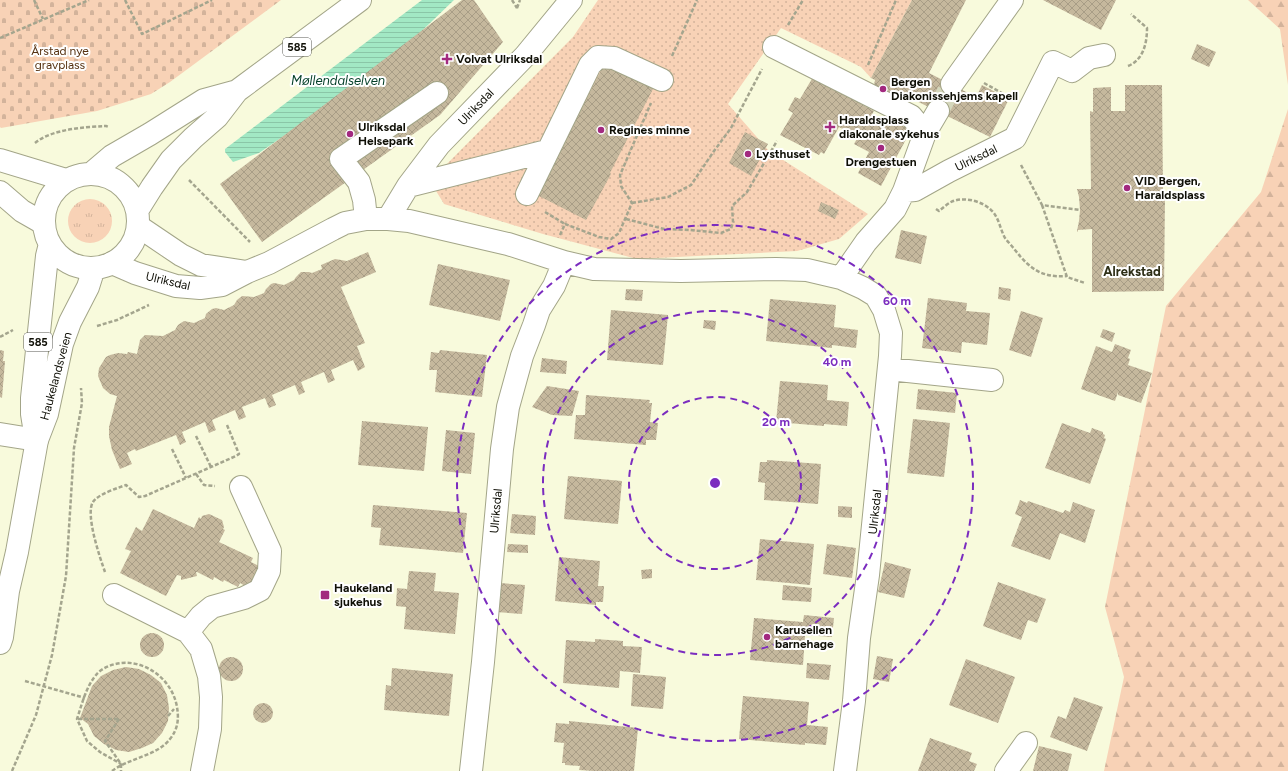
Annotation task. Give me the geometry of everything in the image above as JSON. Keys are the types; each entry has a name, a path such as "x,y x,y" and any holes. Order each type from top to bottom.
{"street":[{"name":"Ulriksdal","path":"388,219 408,186 439,145 525,56 571,0"},
{"path":"952,84 1012,0"},
{"name":"585","path":"138,218 131,195 122,185 107,176 92,173 79,175 66,180 56,188 49,198 44,210 43,223 45,234 56,254 68,263 81,267 103,265 125,254 134,241 138,218 152,187 171,160 217,117 237,91 358,1"},
{"path":"774,47 911,116 925,133"},
{"name":"Ulriksdal","path":"910,190 1015,138 1053,62 1072,71 1089,58 1104,55"},
{"path":"527,194 590,65 598,57 614,58 662,80"},
{"name":"585","path":"92,173 112,156 204,100 237,91"},
{"path":"366,219 364,200 358,182 341,159 437,94"},
{"path":"841,278 866,242 910,190 925,133 938,111"},
{"path":"408,186 547,151"},
{"path":"0,160 66,180"},
{"path":"0,192 22,211 43,223"},
{"name":"Ulriksdal","path":"138,218 181,255 201,265 247,272"},
{"name":"Ulriksdal","path":"103,265 169,284 200,288 222,285 269,263 345,223 366,219 388,219 409,221 508,244 557,260 594,269 681,271 776,269 807,270 841,278 876,296 884,310 891,333 868,575 859,638 854,701 845,766"},
{"name":"Haukelandsveien","path":"37,440 32,414 32,398 47,256 50,244"},
{"name":"Ulriksdal","path":"471,771 483,662 502,449 508,407 522,356 539,310 554,286 557,260"},
{"name":"Haukelandsveien","path":"0,644 2,638 4,598 17,552 37,440 47,414 62,344 70,322 88,287 103,265"},
{"path":"888,369 992,380"},
{"path":"0,434 37,440"},
{"path":"188,632 201,616 212,607 244,598 260,590 269,572 270,551 241,487"},
{"path":"114,595 188,632 201,649 209,676 210,690 210,729 202,771"},
{"path":"1006,771 1026,743"}],"path":[{"path":"34,0 43,20"},
{"path":"0,38 89,0"},
{"path":"125,0 142,34 212,0"},
{"path":"512,0 517,8 520,0"},
{"path":"632,203 621,186 620,174 697,0"},
{"path":"632,203 668,197 691,185 714,150 731,128 774,47 803,0"},
{"path":"857,89 896,0"},
{"path":"1002,93 1006,95"},
{"path":"29,147 40,139 84,127 106,126 112,128"},
{"path":"626,219 664,229 721,233 730,229 732,222 732,206 747,192 776,141"},
{"path":"1009,141 1042,205 1067,276"},
{"path":"188,180 254,247"},
{"path":"910,190 939,211 951,202 962,198 982,204 992,210 1000,223 1005,238 1025,262 1036,271 1049,276 1067,276 1085,283"},
{"path":"557,260 565,224 598,237 611,239 619,233 632,203"},
{"path":"1042,205 1080,210"},
{"path":"96,326 117,320 151,304"},
{"path":"0,337 19,326"},
{"path":"12,771 36,715 52,655 66,576 74,448 82,403 81,381"},
{"path":"114,595 96,544 91,512 92,503 97,498 126,485 139,497 145,496 236,456 239,454 227,425"},
{"path":"196,436 211,467"},
{"path":"172,449 186,478"},
{"path":"112,771 121,764 139,758 161,746 170,739 177,727 178,715 175,699 169,685 156,673 142,665 129,663 115,664 96,674 77,719 87,741 100,752 121,764"},
{"path":"25,681 85,698"},
{"path":"168,716 175,709 183,709"},
{"path":"77,719 119,719 105,741 121,764 121,771"}],"green space":[{"name":"Årstad nye gravplass","path":"0,0 281,0 170,82 151,94 97,111 1,128"},
{"path":"598,0 912,0 871,78 861,67 781,28 728,104 769,151 868,214 839,239 797,251 637,259 543,234 444,204 430,181 573,37"},
{"path":"1248,0 1288,0 1288,85 1280,29"},
{"path":"1288,109 1288,771 1104,771 1124,677 1105,607 1166,306 1261,192"},
{"path":"86,199 94,199 106,205 112,217 112,225 106,237 94,243 86,243 74,237 68,225 68,217 74,205"}],"water":[{"name":"Møllendalselven","path":"422,0 454,0 403,49 307,120 259,153 233,162 225,152 225,149"}],"building":[{"name":"Ulriksdal Helsepark","path":"462,0 474,0 503,42 440,115 262,242 220,184"},
{"path":"912,0 966,0 929,73 976,97 982,85 1009,99 990,137 894,90 890,96 874,85 875,80 871,78"},
{"path":"1043,0 1116,0 1101,30"},
{"path":"1197,44 1216,52 1209,67 1191,59"},
{"name":"Regines minne","path":"605,63 654,87 610,173 611,174 586,220 537,195"},
{"path":"813,77 874,111 871,116 884,123 887,117 911,130 881,186 858,173 869,152 854,144 858,137 839,127 824,154 821,152 819,155 780,135 793,113 788,110 795,97 800,99"},
{"name":"VID Bergen, Haraldsplass","path":"1125,85 1162,85 1163,196 1165,196 1164,291 1092,292 1092,229 1077,231 1080,210 1077,189 1091,189 1090,111 1093,112 1093,88 1111,87 1111,111 1125,111"},
{"name":"Lysthuset","path":"745,132 768,144 751,176 729,163"},
{"path":"821,202 839,210 835,219 818,211"},
{"path":"901,230 927,236 921,264 895,258"},
{"path":"368,252 376,272 341,287 365,343 357,346 365,367 358,371 353,360 331,370 335,380 328,383 324,372 301,382 305,392 299,395 295,385 272,395 276,405 269,408 265,398 242,407 246,417 239,420 235,410 212,420 216,430 209,433 205,422 182,432 186,442 180,445 176,435 136,451 135,449 127,453 132,464 120,469 112,450 109,436 109,427 117,396 110,394 103,388 98,376 99,368 106,357 118,353 127,354 128,352 137,354 140,340 145,335 163,336 175,330 178,325 184,321 194,323 205,318 206,314 212,309 216,308 224,310 234,305 242,296 254,297 264,293 271,284 274,283 284,285 294,280 301,272 312,273 322,269 321,265 335,259 347,261"},
{"path":"438,264 510,280 500,321 429,305"},
{"path":"999,287 1011,289 1010,301 998,299"},
{"path":"626,289 643,290 642,301 625,300"},
{"path":"928,298 967,303 966,311 990,313 987,345 962,342 961,353 922,348"},
{"path":"770,299 836,305 834,327 858,330 856,348 832,345 832,348 766,341"},
{"path":"611,310 668,315 663,365 607,360"},
{"path":"1021,311 1043,318 1031,357 1009,350"},
{"path":"704,320 716,321 715,330 703,328"},
{"path":"1103,329 1115,333 1112,342 1100,337"},
{"path":"1115,344 1131,350 1128,358 1130,359 1128,365 1152,373 1141,403 1118,395 1118,392 1115,401 1081,389 1096,346 1112,352"},
{"path":"0,350 4,351 3,361 5,361 2,398 0,397"},
{"path":"440,350 487,355 482,397 435,392 437,370 429,370 431,352 439,353"},
{"path":"542,358 567,361 566,374 540,372"},
{"path":"780,381 828,385 827,400 849,402 847,426 824,424 824,426 776,422"},
{"path":"547,386 579,391 572,416 552,415 532,407"},
{"path":"918,389 957,393 955,413 916,409"},
{"path":"586,395 650,400 649,403 652,403 650,422 658,423 656,440 646,440 646,445 574,439 576,415 585,415"},
{"path":"913,419 950,423 944,477 907,473"},
{"path":"362,421 428,427 424,471 358,465"},
{"path":"1062,423 1090,433 1092,428 1103,432 1105,435 1104,438 1106,439 1090,484 1045,468"},
{"path":"446,430 475,433 471,474 442,471"},
{"path":"767,460 821,464 818,504 764,500 765,483 758,482 760,462 767,462"},
{"path":"568,476 622,481 618,524 564,519"},
{"path":"1020,500 1027,503 1028,501 1063,513 1065,510 1070,512 1073,502 1095,510 1085,543 1060,533 1050,560 1011,546 1022,517 1015,514"},
{"path":"373,505 467,513 463,553 379,545 381,528 371,527"},
{"path":"838,506 852,507 852,518 838,517"},
{"path":"153,509 194,528 199,517 201,519 202,516 209,514 222,520 224,527 223,529 225,530 219,542 253,558 251,562 263,568 252,590 240,583 238,587 224,580 223,582 214,577 213,580 196,572 197,576 181,580 181,576 177,575 166,596 120,573 131,551 125,549 136,527 142,531"},
{"path":"512,514 536,516 535,535 510,533"},
{"path":"760,539 814,544 810,585 756,580"},
{"path":"508,544 528,545 528,553 507,552"},
{"path":"827,544 856,548 852,578 823,574"},
{"path":"559,557 600,561 598,586 604,586 603,602 596,602 596,605 555,601"},
{"path":"885,562 911,569 904,598 878,592"},
{"path":"652,569 652,578 642,579 641,570"},
{"path":"409,571 436,573 434,591 459,593 455,634 404,629 406,607 396,606 397,588 407,589"},
{"path":"998,582 1046,599 1037,623 1028,620 1021,640 983,626"},
{"path":"499,583 525,585 522,614 496,612"},
{"path":"783,585 812,588 811,602 782,600"},
{"path":"804,615 834,618 832,637 805,635 803,665 750,660 754,618 803,622"},
{"path":"152,633 160,637 164,645 160,653 152,657 144,653 140,645 144,637"},
{"path":"595,639 623,641 623,646 642,647 640,673 620,671 619,688 563,683 566,640 595,642"},
{"path":"877,656 893,659 889,682 873,679"},
{"path":"231,657 239,661 243,669 239,677 231,681 223,677 219,669 223,661"},
{"path":"966,659 1015,677 998,723 949,705"},
{"path":"807,663 831,665 829,680 806,678"},
{"path":"126,667 139,669 151,675 161,683 167,695 169,708 168,721 162,733 153,743 129,752 116,750 104,744 94,736 88,724 80,718 92,686 101,676 113,670"},
{"path":"392,668 453,674 449,716 384,710 386,685 391,686"},
{"path":"633,674 666,677 663,709 631,706"},
{"path":"743,696 809,702 807,725 828,727 826,745 805,743 805,745 739,739"},
{"path":"1074,697 1103,707 1087,751 1050,737 1058,716 1066,719"},
{"path":"263,703 270,706 273,713 270,720 263,723 256,720 253,713 256,706"},
{"path":"569,721 638,728 634,771 579,770 580,766 565,765 565,763 562,763 564,743 554,742 556,723 569,724"},
{"path":"930,738 972,753 969,761 977,764 974,771 918,771"},
{"path":"1039,746 1072,754 1068,771 1033,771"}],"tunnel":[{"path":"938,111 952,84"}],"place":[{"name":"Volvat Ulriksdal","path":"447,59"},
{"name":"Bergen Diakonissehjems kapell","path":"883,89"},
{"name":"Haraldsplass diakonale sykehus","path":"830,127"},
{"name":"Regines minne","path":"601,130"},
{"name":"Ulriksdal Helsepark","path":"350,134"},
{"name":"Drengestuen","path":"881,148"},
{"name":"Lysthuset","path":"748,154"},
{"name":"VID Bergen, Haraldsplass","path":"1127,188"},
{"name":"Haukeland sjukehus","path":"325,595"},
{"name":"Karusellen barnehage","path":"767,637"}],"district":[{"name":"Alrekstad","path":"1132,271"}]}
